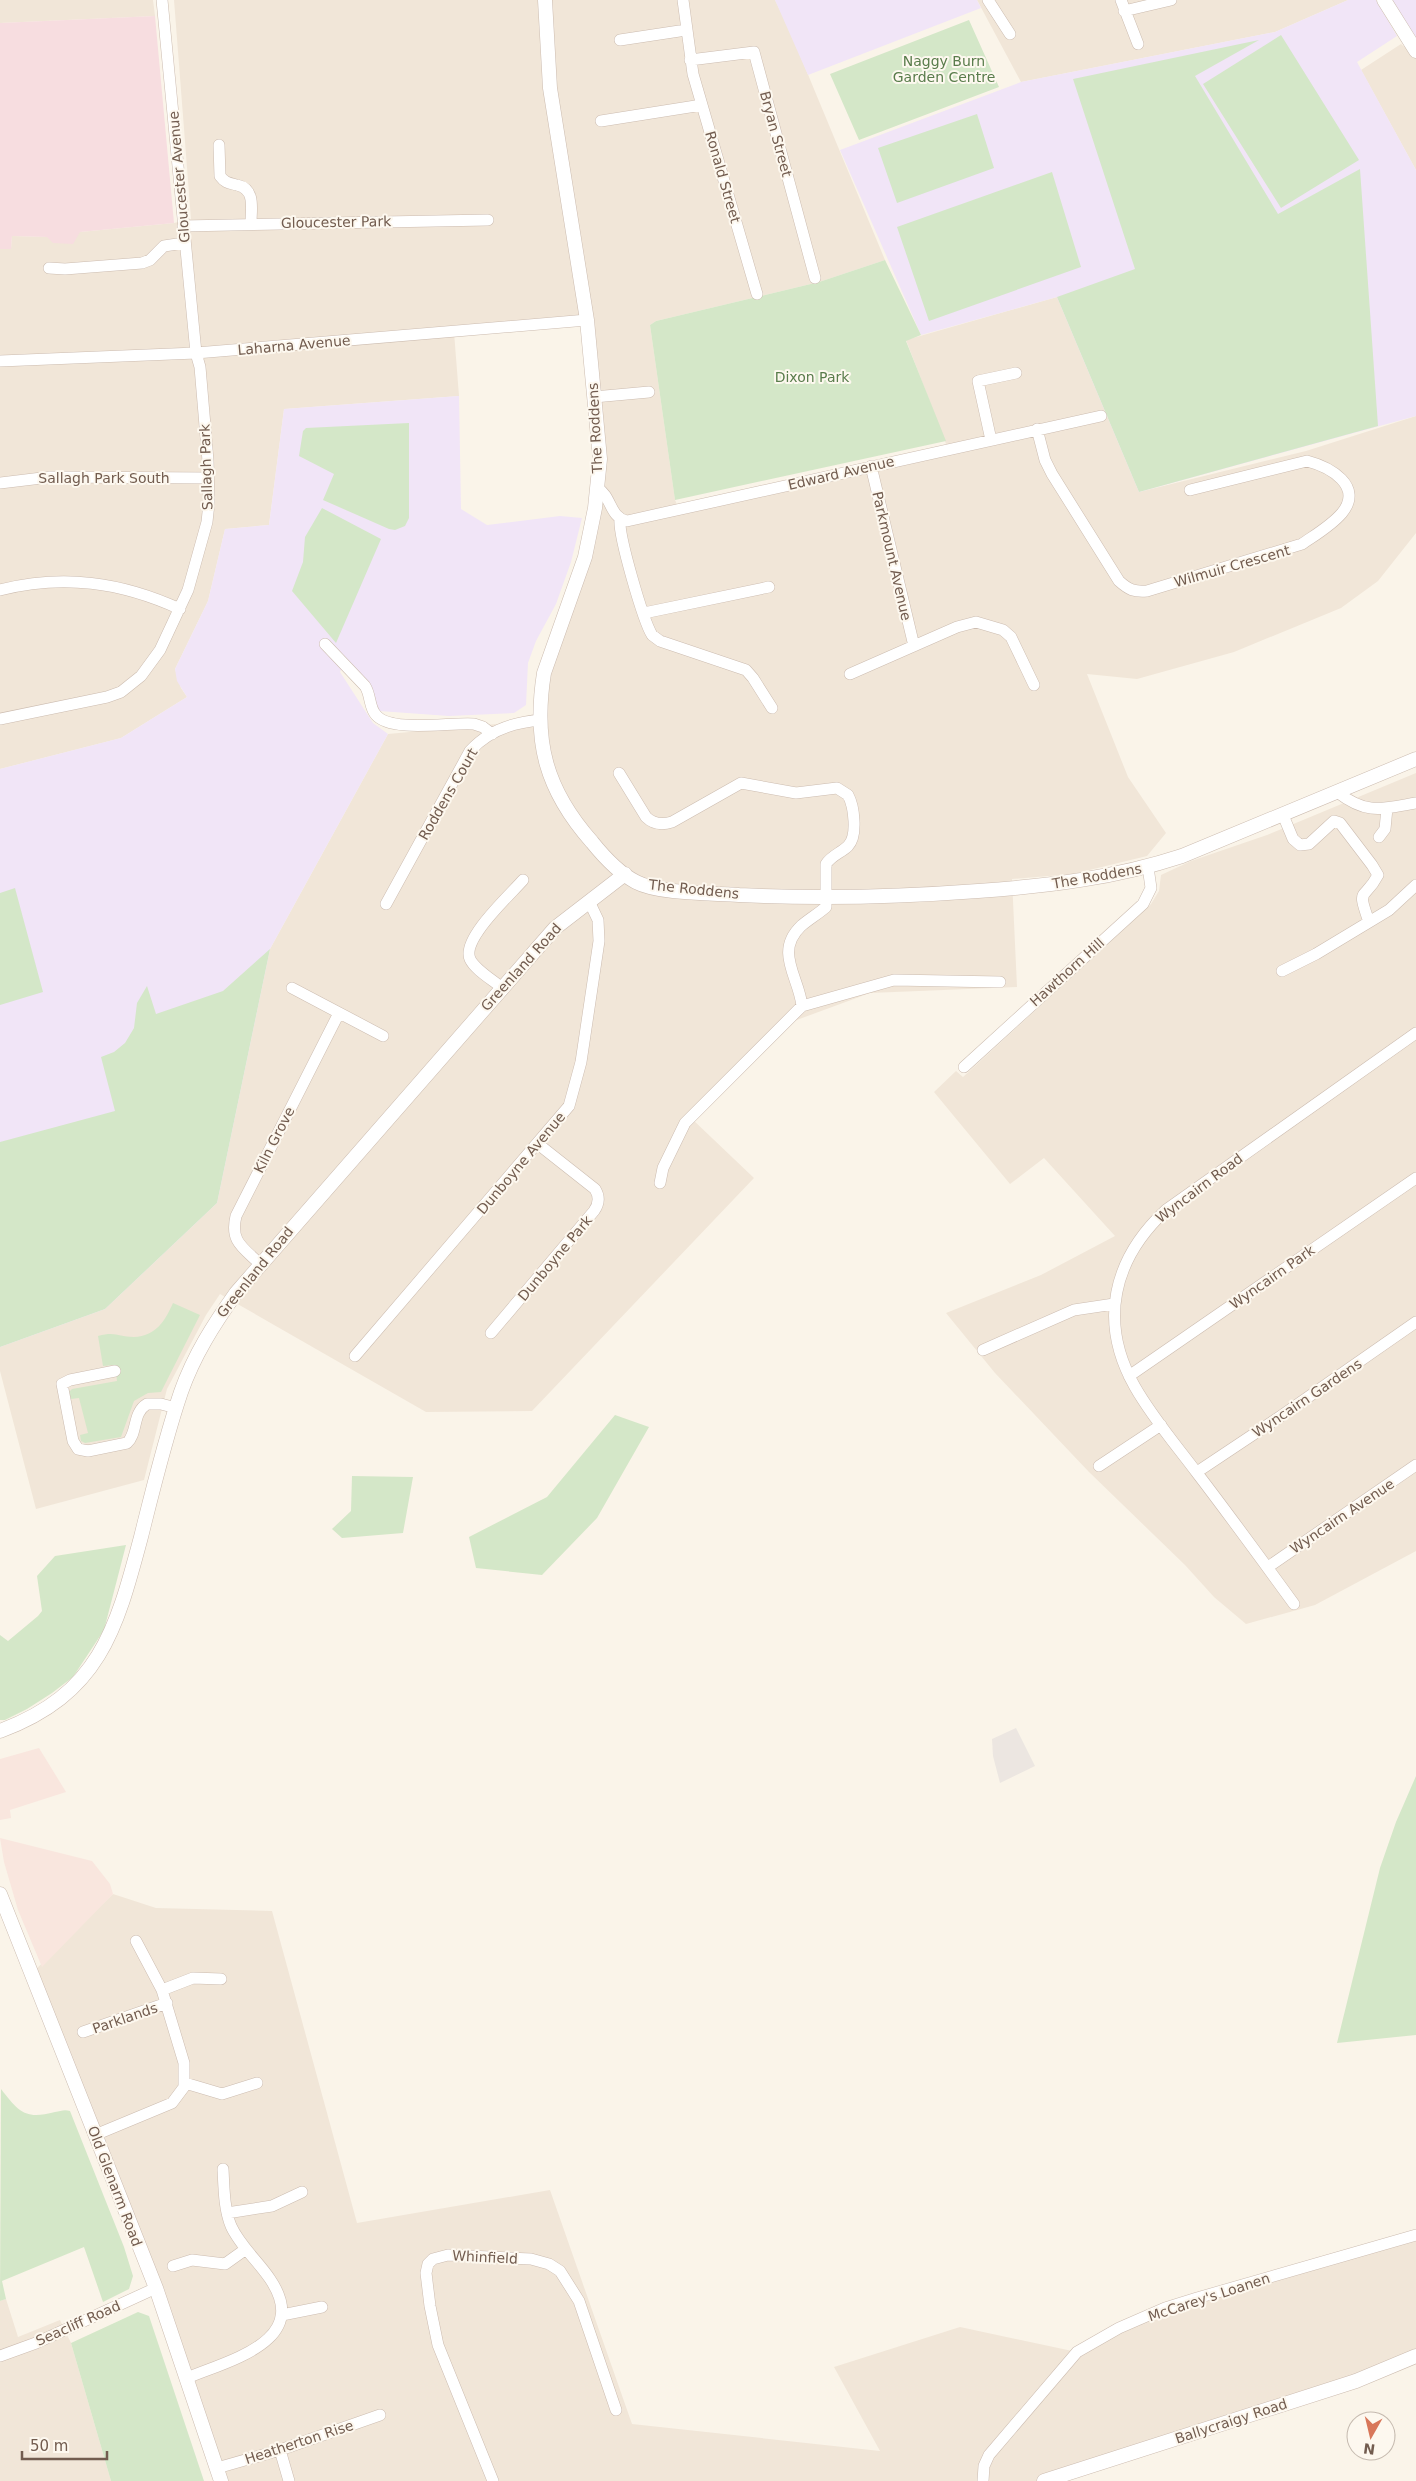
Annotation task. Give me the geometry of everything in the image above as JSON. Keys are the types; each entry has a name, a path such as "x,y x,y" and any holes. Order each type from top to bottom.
{"street":[{"name":"Gloucester Avenue","path":"162,0 196,353"},
{"name":"The Roddens","path":"545,0 550,88 587,320 600,459 596,508 585,557 544,673 541,692 541,720 547,768 562,803 597,848 625,874 649,886 664,889 714,894 825,898 927,895 1080,882 1148,868 1182,856 1416,759"},
{"name":"Ronald Street","path":"683,0 690,60 756,294"},
{"path":"988,0 1010,34"},
{"path":"1120,0 1138,44"},
{"path":"1124,11 1171,0"},
{"path":"1384,0 1416,51"},
{"path":"620,40 686,30"},
{"name":"Bryan Street","path":"690,60 754,52 815,278"},
{"path":"601,121 702,105"},
{"path":"220,145 219,175 226,182 242,186 248,191 251,198 251,223"},
{"name":"Gloucester Park","path":"184,226 251,223 488,220"},
{"path":"49,268 64,269 142,263 152,259 164,246 184,243"},
{"name":"Laharna Avenue","path":"0,361 196,353 587,320"},
{"name":"Sallagh Park","path":"0,719 107,697 128,688 147,669 160,650 188,590 205,528 209,503 200,368 196,353"},
{"path":"991,440 978,381 1016,373"},
{"path":"594,396 649,392"},
{"name":"Edward Avenue","path":"620,519 627,520 650,516 1100,416"},
{"name":"Wilmuir Crescent","path":"1037,429 1045,460 1052,474 1119,581 1135,592 1302,544 1322,531 1342,514 1348,503 1350,492 1342,478 1322,465 1307,461 1190,490"},
{"name":"Parkmount Avenue","path":"871,466 914,646"},
{"name":"Sallagh Park South","path":"0,483 50,476 208,478"},
{"path":"597,488 604,492 615,514 620,519 620,531 648,629 652,635 660,641 746,670 772,708"},
{"path":"0,590 48,581 83,581 138,592 180,609"},
{"path":"644,613 769,587"},
{"path":"850,674 968,623 990,624 1003,630 1011,637 1034,685"},
{"path":"325,644 365,686 370,695 373,711 379,718 401,724 474,724 483,727 492,734"},
{"name":"Roddens Court","path":"386,904 467,756 481,740 492,734 520,723 541,720"},
{"path":"619,773 646,817 651,822 662,824 672,822 741,783 796,794 833,788 843,790 851,801 853,834 848,846 833,856 826,864 826,907 801,926 789,944 787,955 800,991 802,1006"},
{"path":"1337,792 1353,804 1369,809 1416,803"},
{"path":"1379,837 1385,829 1387,808"},
{"path":"1283,815 1293,839 1300,845 1308,844 1328,824 1334,821 1340,823 1378,875 1373,884 1364,892 1361,900 1369,922"},
{"name":"Hawthorn Hill","path":"964,1067 1143,904 1151,888 1148,868"},
{"name":"Greenland Road","path":"0,1731 25,1721 61,1698 90,1669 102,1652 120,1613 176,1408 190,1368 204,1340 236,1292 259,1263 555,928 625,874"},
{"path":"502,988 472,961 469,947 480,929 524,880"},
{"path":"1285,966 1389,910 1416,885"},
{"name":"Dunboyne Avenue","path":"355,1356 569,1106 581,1062 599,941 598,922 589,901"},
{"path":"660,1183 663,1168 685,1123 802,1006 894,980 1000,982"},
{"path":"292,988 383,1036"},
{"name":"Kiln Grove","path":"259,1263 235,1237 236,1216 339,1013"},
{"name":"Wyncairn Road","path":"1294,1604 1161,1425 1129,1376 1116,1343 1114,1304 1120,1276 1132,1250 1148,1227 1166,1210 1416,1033"},
{"name":"Dunboyne Park","path":"491,1333 594,1211 599,1201 595,1189 538,1144"},
{"name":"Wyncairn Park","path":"1129,1376 1416,1178"},
{"path":"984,1350 1074,1310 1114,1304"},
{"name":"Wyncairn Gardens","path":"1197,1472 1416,1322"},
{"path":"115,1371 70,1380 62,1384 62,1392 76,1448 88,1451 127,1443 132,1437 139,1412 145,1405 157,1404 176,1408"},
{"path":"1098,1466 1161,1425"},
{"name":"Wyncairn Avenue","path":"1268,1567 1416,1465"},
{"name":"Old Glenarm Road","path":"0,1894 156,2288 219,2474"},
{"name":"Parklands","path":"136,1941 167,2003 184,2063 185,2083"},
{"name":"Parklands","path":"162,1990 193,1978 222,1979"},
{"name":"Parklands","path":"83,2032 167,2003"},
{"path":"95,2135 172,2103 185,2083 222,2094 257,2083"},
{"path":"187,2378 260,2347 274,2334 282,2315 280,2301 273,2283 233,2230 227,2213 223,2169"},
{"path":"227,2213 272,2206 302,2192"},
{"name":"McCarey's Loanen","path":"983,2481 984,2466 989,2455 1076,2352 1120,2328 1165,2308 1416,2235"},
{"path":"173,2266 194,2260 225,2264 246,2249"},
{"name":"Whinfield","path":"493,2481 438,2345 426,2273 427,2266 433,2259 452,2255 531,2259 549,2264 560,2271 579,2301 616,2410"},
{"name":"Seacliff Road","path":"0,2356 36,2343 156,2288"},
{"path":"282,2315 322,2307"},
{"name":"Ballycraigy Road","path":"1044,2481 1356,2381 1416,2356"},
{"name":"Heatherton Rise","path":"219,2474 280,2450 380,2415"},
{"path":"280,2450 289,2481"}],"shaded area":[{"path":"0,0 153,0 155,16 0,23"},
{"path":"174,0 775,0 787,24 885,260 819,282 656,321 650,325 675,500 679,509 948,449 906,340 1057,297 1139,492 1306,451 1416,416 1416,533 1378,581 1341,608 1234,652 1137,679 1087,674 1128,777 1166,833 1147,856 1073,874 1012,879 1017,987 870,993 794,1021 691,1118 754,1178 532,1411 426,1412 220,1294 206,1315 167,1389 144,1480 36,1509 0,1371 0,1347 105,1309 217,1203 270,949 388,734 541,720 541,692 595,508 587,321 454,332 459,396 284,409 269,525 225,529 208,601 175,669 181,688 187,697 121,738 0,769 0,249 11,249 12,236 48,237 174,223 191,219"},
{"path":"775,0 977,0 981,8 808,75"},
{"path":"977,0 1348,0 1275,32 1021,82"},
{"path":"1348,0 1376,0 1397,36 1357,62 1416,170 1416,416 1139,492 1057,297 921,335 840,150 1021,82 1275,32"},
{"path":"1390,0 1416,0 1416,42"},
{"path":"155,16 174,223 80,232 73,244 53,243 47,237 12,236 11,249 0,249 0,23"},
{"path":"1401,44 1416,57 1416,170 1361,70"},
{"path":"459,396 461,509 487,525 560,516 582,518 571,562 556,604 536,641 528,663 526,705 514,713 449,716 379,711 373,692 364,677 346,658 340,672 373,723 388,734 270,949 217,1203 105,1309 0,1347 0,769 121,738 187,697 177,681 175,669 208,601 225,529 269,525 284,409"},
{"path":"1416,773 1416,1551 1315,1605 1246,1624 1214,1597 1185,1565 1089,1472 995,1373 946,1313 1041,1275 1115,1236 1044,1158 1010,1184 934,1092 956,1071 963,1077 1151,904 1159,891 1161,875 1191,861 1267,835"},
{"path":"1016,1728 1035,1766 1000,1783 993,1756 992,1739"},
{"path":"39,1748 66,1792 10,1810 11,1818 0,1820 0,1759"},
{"path":"0,1838 92,1861 110,1884 113,1894 42,1967 18,1910 4,1862"},
{"path":"113,1894 156,1908 272,1911 357,2223 550,2190 632,2424 880,2451 834,2367 960,2327 1077,2352 1165,2308 1416,2235 1416,2355 1040,2481 221,2481 31,1974"},
{"path":"6,2299 18,2337 60,2320 71,2343 111,2481 0,2481 0,2301"}],"green space":[{"name":"Naggy Burn Garden Centre","path":"969,20 999,87 859,140 830,74"},
{"path":"1281,35 1359,160 1281,208 1203,84"},
{"path":"1259,40 1195,76 1278,214 1360,169 1378,426 1139,492 1057,297 1135,269 1073,79"},
{"path":"977,114 994,168 897,203 878,148"},
{"path":"1052,172 1081,267 929,321 897,227"},
{"name":"Dixon Park","path":"885,260 921,335 906,341 946,441 675,500 650,325 656,321 819,282"},
{"path":"409,423 409,518 405,526 395,530 389,529 323,500 334,474 299,456 303,431 306,428"},
{"path":"322,508 381,539 336,643 292,591 303,562 305,537"},
{"path":"15,888 43,992 0,1005 0,893"},
{"path":"270,949 217,1203 105,1309 0,1347 0,1142 115,1111 101,1057 114,1052 125,1043 134,1028 137,1003 147,986 156,1014 223,991"},
{"path":"173,1303 200,1315 161,1392 148,1393 134,1401 121,1437 85,1443 81,1441 80,1435 88,1433 79,1398 71,1399 69,1392 72,1389 117,1381 115,1365 103,1366 98,1336 113,1334 134,1337 148,1334 159,1326 167,1316"},
{"path":"615,1415 649,1427 597,1518 542,1575 476,1568 469,1537 547,1497"},
{"path":"352,1476 413,1477 403,1533 342,1538 332,1529 351,1511"},
{"path":"126,1545 104,1630 73,1677 27,1709 5,1720 0,1720 0,1635 8,1641 42,1611 37,1576 55,1556"},
{"path":"1416,1776 1416,2035 1337,2043 1380,1868 1396,1822"},
{"path":"1,2089 18,2108 29,2114 36,2115 64,2110 70,2111 124,2247 133,2276 129,2289 103,2302 84,2247 2,2281 6,2299 0,2301"},
{"path":"138,2312 149,2316 204,2481 111,2481 71,2343"}]}
